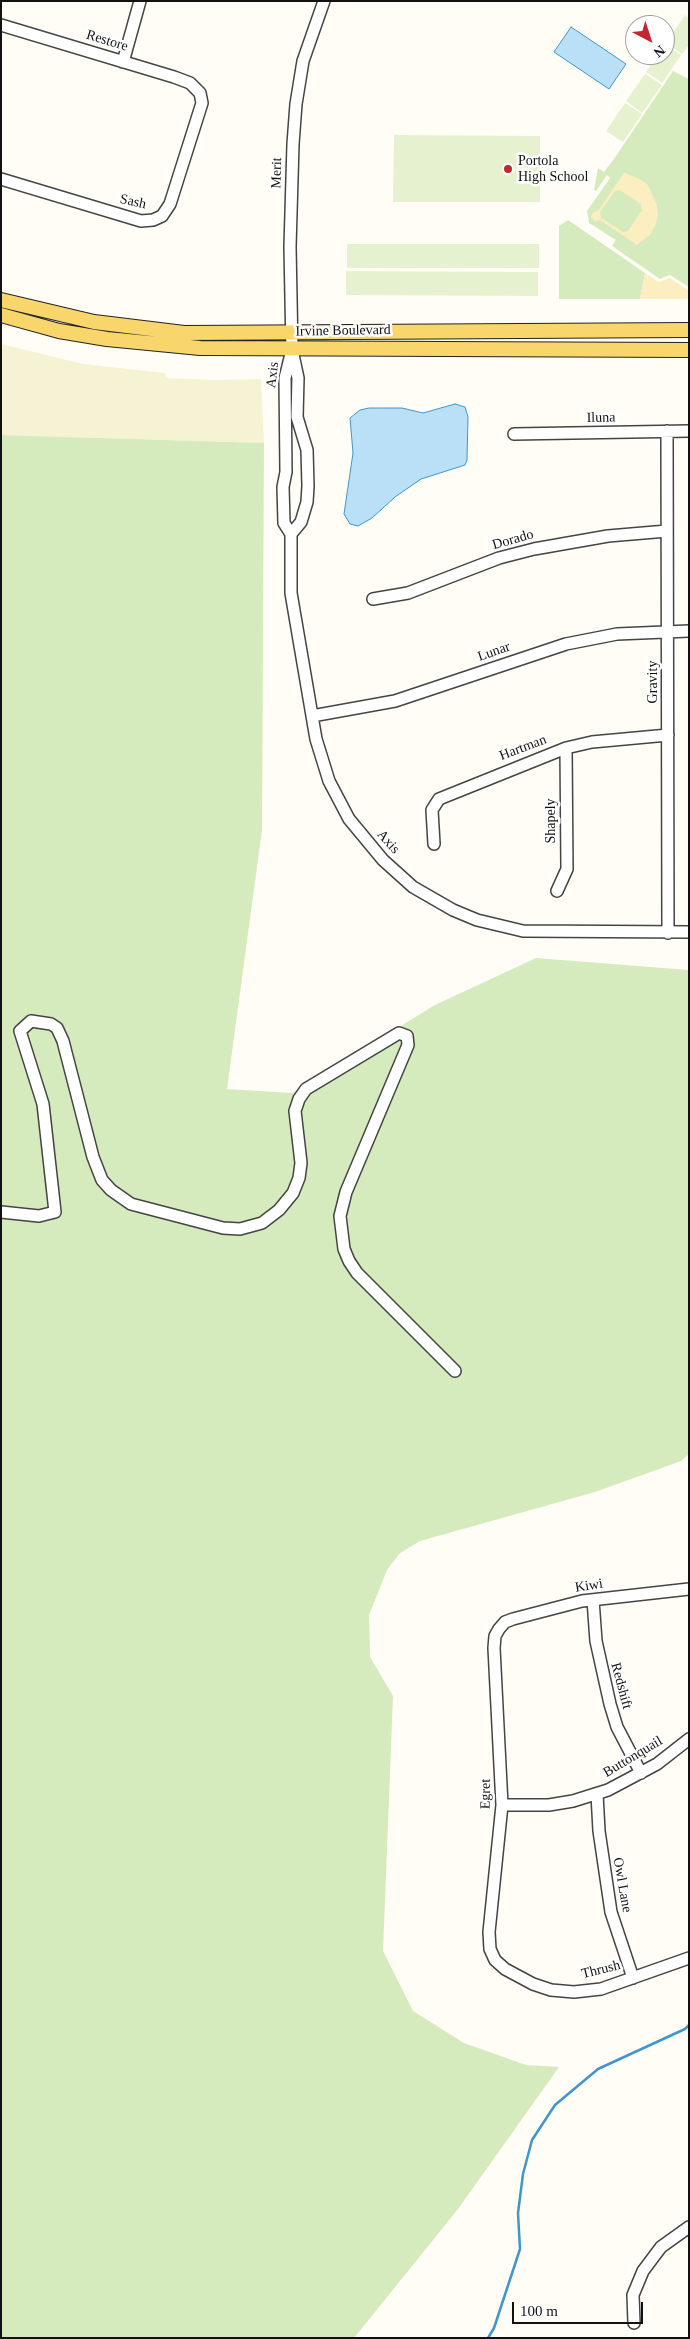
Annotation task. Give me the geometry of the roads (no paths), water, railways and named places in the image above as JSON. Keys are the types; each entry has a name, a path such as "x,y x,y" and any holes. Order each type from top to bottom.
{"main road":[{"name":"Irvine Boulevard","path":"1,300 94,322 184,333 689,330"},
{"name":"Irvine Boulevard","path":"1,315 59,331 128,343 200,348 292,350 571,348 689,350"}],"street":[{"path":"123,62 140,1"},
{"name":"Merit","path":"292,350 290,238 296,104 303,61 324,1"},
{"name":"Restore","path":"1,25 182,80 190,83 200,93"},
{"name":"Sash","path":"1,179 141,222 153,220 162,216 175,192 202,103 200,93"},
{"name":"Axis","path":"292,350 285,378 286,472 283,487 284,523 291,534 291,593 316,739 329,781 349,819 395,872 432,899 477,920 522,931 689,932"},
{"name":"Axis","path":"291,534 299,526 307,502 308,473 307,450 298,416 298,378 292,350"},
{"name":"Iluna","path":"514,434 689,431"},
{"name":"Gravity","path":"667,432 668,933"},
{"path":"286,472 308,473"},
{"name":"Dorado","path":"373,599 408,593 499,558 534,549 588,539 667,531"},
{"name":"Lunar","path":"312,716 395,701 566,644 617,634 689,631"},
{"name":"Hartman","path":"434,844 432,810 439,799 566,748 592,742 668,735"},
{"name":"Shapely","path":"557,891 567,869 566,748"},
{"path":"1,1212 39,1216 55,1212 43,1104 20,1031 31,1021 51,1024 57,1028 63,1041 93,1157 102,1180 111,1190 131,1204 223,1228 240,1229 262,1223 279,1210 293,1192 299,1178 301,1163 295,1112 299,1099 306,1089 399,1033 407,1036 408,1045 346,1192 340,1216 344,1249 349,1262 357,1273 455,1371"},
{"name":"Kiwi","path":"499,1629 504,1622 513,1619 594,1600 689,1589"},
{"name":"Redshift","path":"594,1600 596,1641 610,1704 617,1727 641,1773"},
{"name":"Egret","path":"495,1960 490,1949 488,1932 502,1805 494,1648 495,1636 499,1629"},
{"name":"Buttonquail","path":"502,1805 549,1805 574,1801 597,1794 641,1773 689,1739"},
{"name":"Owl Lane","path":"597,1794 600,1840 611,1912 633,1978"},
{"name":"Thrush","path":"495,1960 505,1969 533,1984 550,1990 574,1992 601,1989 689,1958"},
{"path":"634,2323 633,2295 643,2271 661,2247 689,2228"}],"water":[{"path":"571,27 625,65 609,89 554,52"},
{"path":"455,404 465,407 468,417 467,460 465,465 421,479 395,497 372,518 358,526 350,524 344,514 353,453 350,418 360,410 369,408 402,408 423,413"}],"waterway":[{"path":"488,2338 494,2328 520,2249 518,2213 523,2174 532,2140 555,2105 598,2069 685,2029 689,2025"}],"place":[{"name":"Portola High School","path":"508,169"}]}
